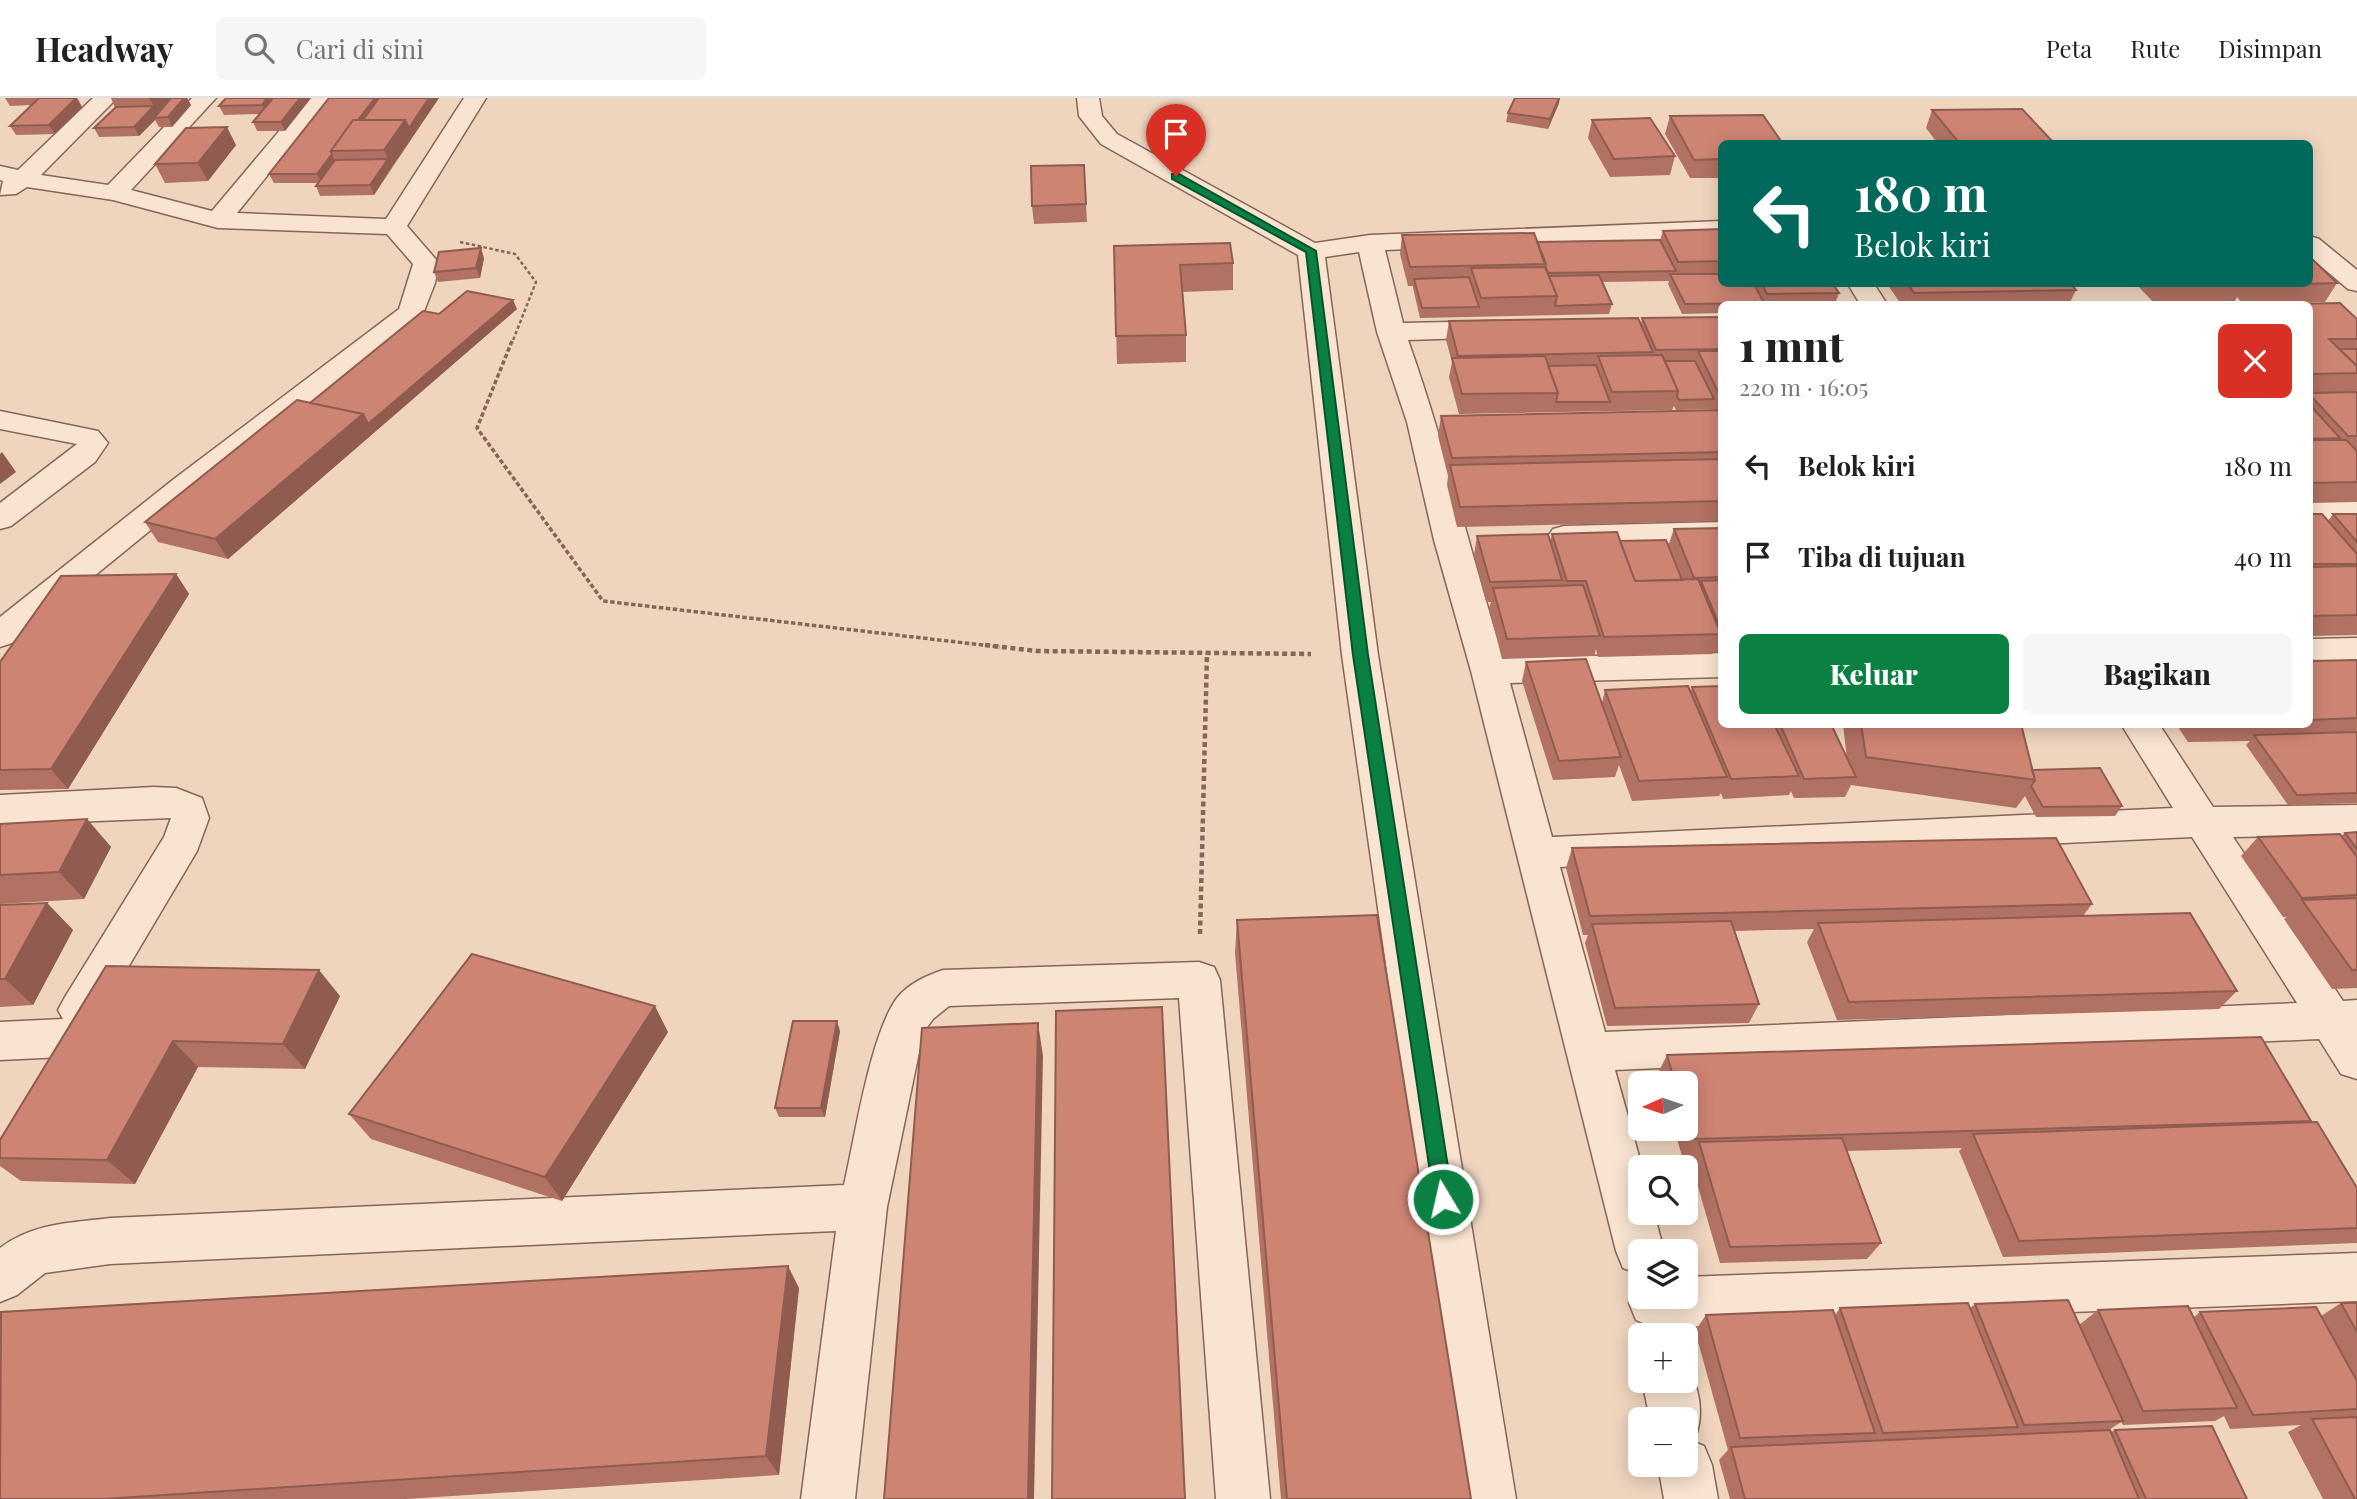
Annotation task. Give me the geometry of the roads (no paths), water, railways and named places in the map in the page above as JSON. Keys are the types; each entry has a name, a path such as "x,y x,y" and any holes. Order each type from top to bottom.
{"street":[{"path":"0,194 12,176 106,98"},
{"path":"114,193 205,98"},
{"path":"218,220 319,98"},
{"path":"394,227 475,98"},
{"path":"1088,98 1087,106 1093,123 1108,139 1311,251 1370,243 1718,229"},
{"path":"0,635 196,478 411,313 426,263 394,227 218,220 114,193 12,176"},
{"path":"1370,243 1391,332 1435,421 1464,539 1489,671 1637,1239"},
{"path":"2313,248 2353,297"},
{"path":"1311,251 1360,655 1489,1499"},
{"path":"1391,332 1529,328"},
{"path":"0,420 87,437 93,443 84,455 0,519"},
{"path":"2313,510 2357,509"},
{"path":"1532,537 1718,532"},
{"path":"2313,651 2357,650"},
{"path":"1489,671 1718,664"},
{"path":"2142,728 2203,822 2345,1019 2357,1060"},
{"path":"0,810 154,802 176,803 188,808 190,818 183,840 54,1055 0,1041"},
{"path":"1535,853 2203,822 2357,820"},
{"path":"828,1499 863,1206 901,1032 909,1013 922,999 943,988 969,985 996,988 1199,980 1243,1499"},
{"path":"1587,1052 2345,1019"},
{"path":"0,1278 35,1251 110,1241 863,1206"},
{"path":"1655,1312 2357,1277"},
{"path":"1687,1477 1691,1499"}]}
